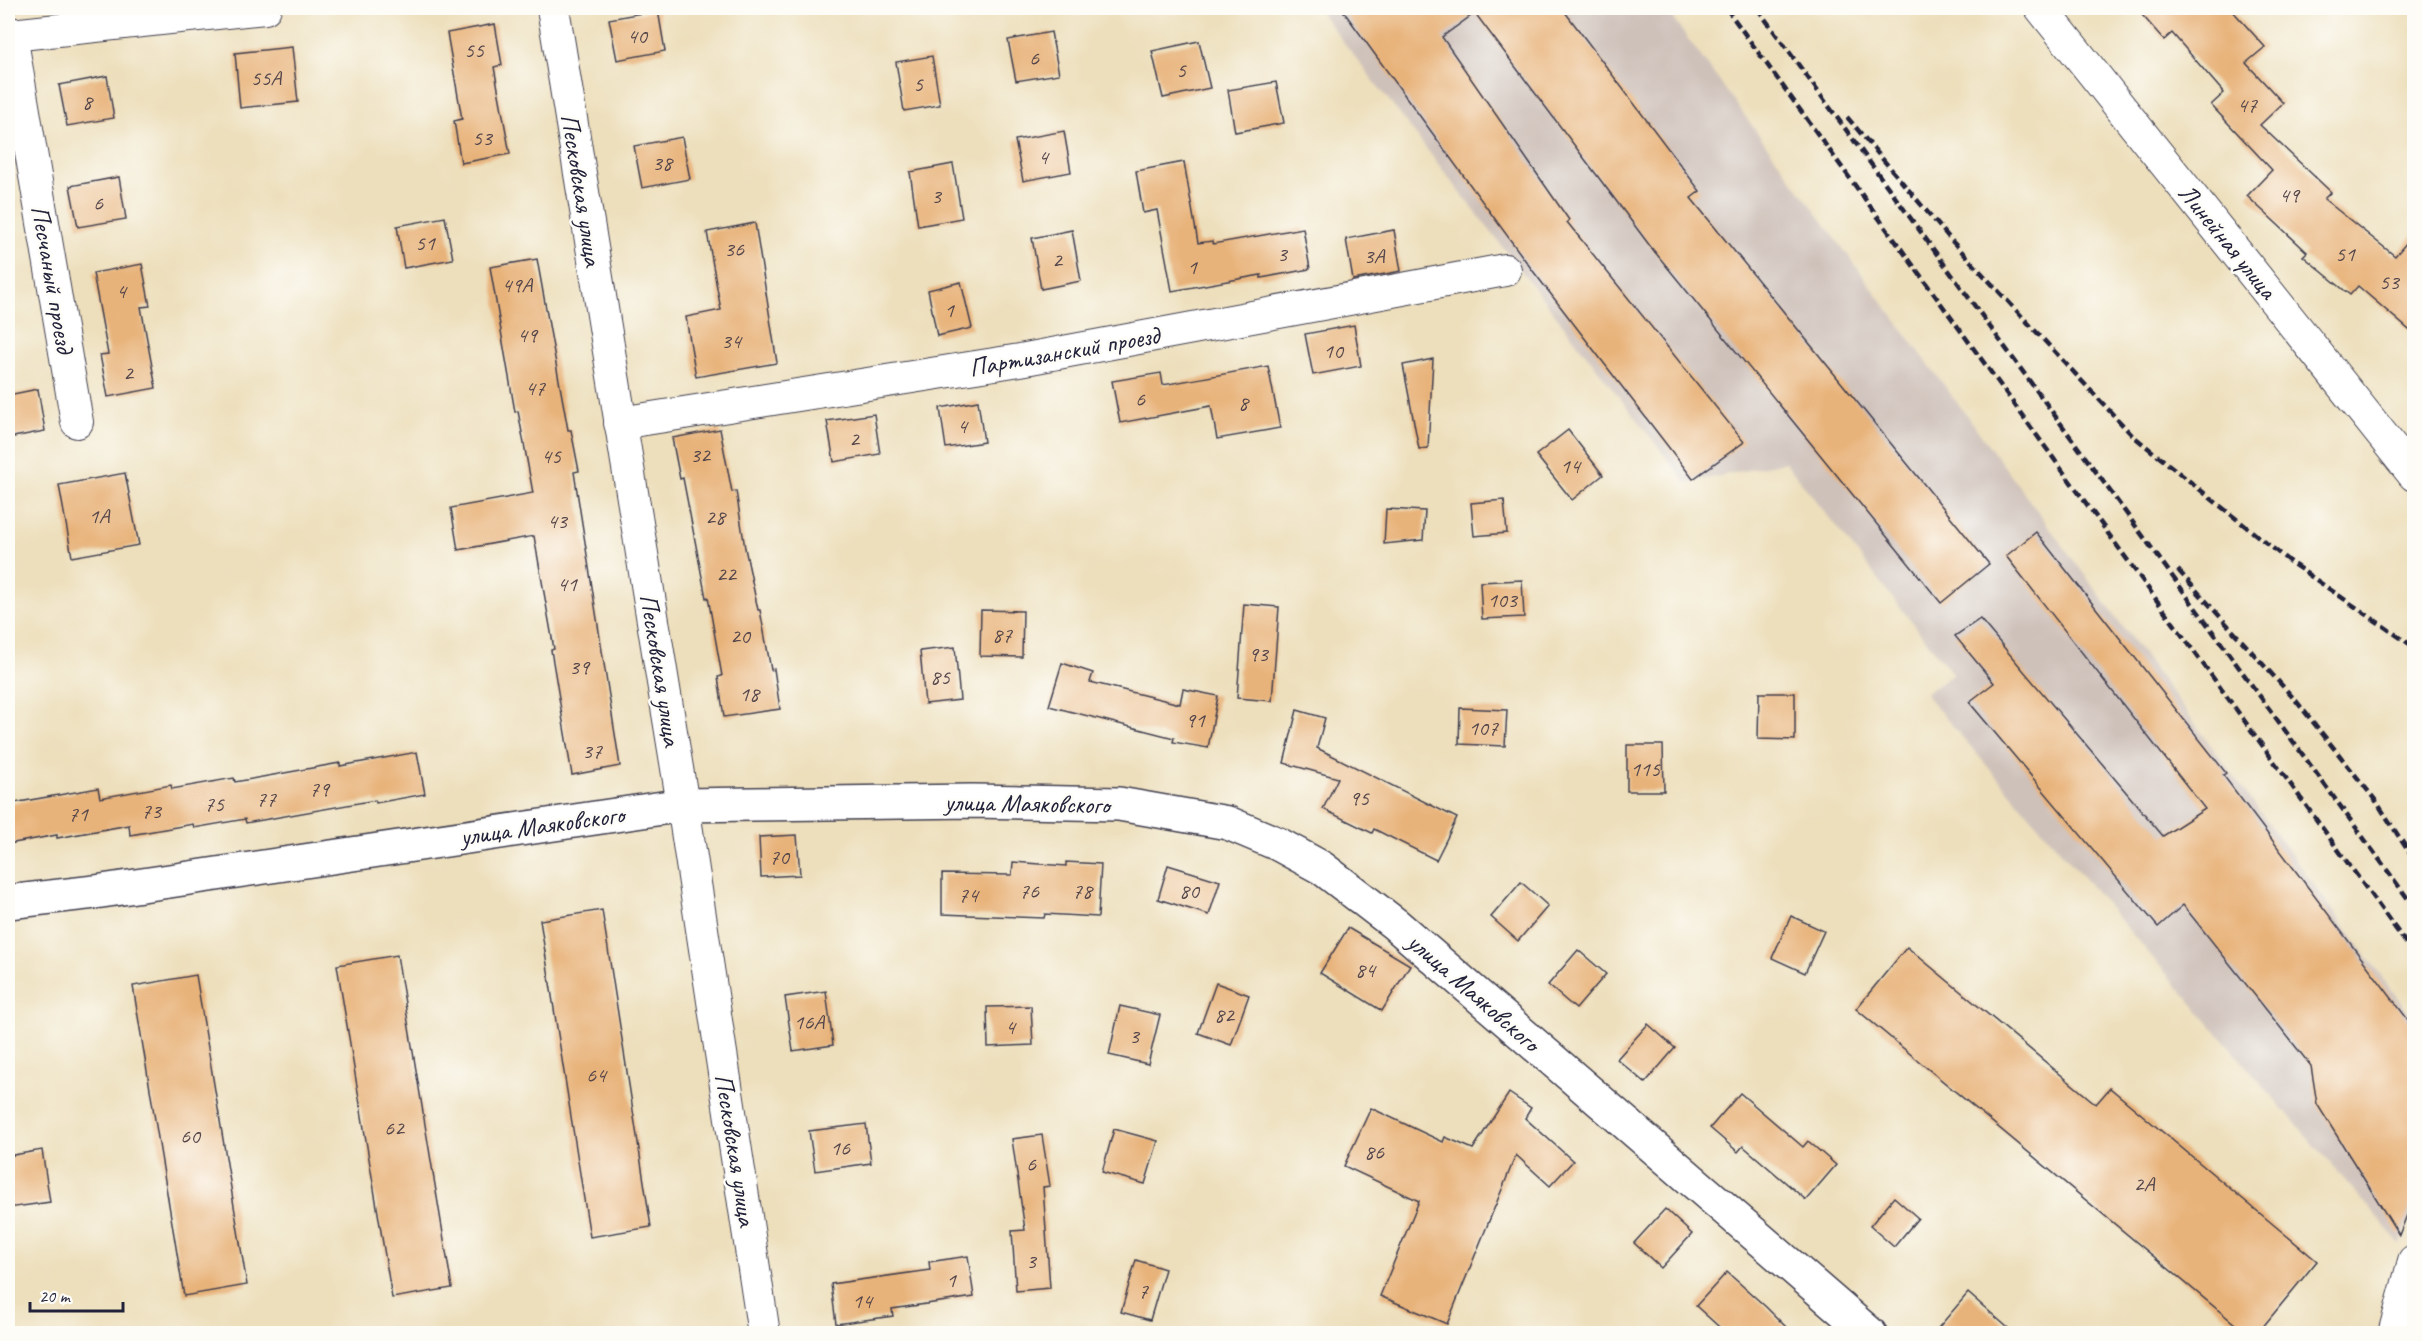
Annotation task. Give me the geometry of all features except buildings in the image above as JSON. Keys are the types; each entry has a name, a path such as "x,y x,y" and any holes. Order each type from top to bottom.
{"street":[{"path":"9,33 264,8"},
{"name":"Песковская улица","path":"553,8 683,805 764,1334"},
{"name":"Линейная улица","path":"2041,8 2415,475"},
{"name":"Песчаный проезд","path":"9,33 77,422"},
{"name":"Партизанский проезд","path":"620,423 1020,360 1505,270"},
{"name":"улица Маяковского","path":"8,902 95,892 683,805 973,801 1119,804 1228,823 1278,844 1322,868 1395,924 1870,1334"},
{"path":"2394,1334 2415,1261"}],"shaded area":[{"path":"1317,8 1665,8 2414,1020 2414,1204 2400,1244 1925,694 1953,674 1785,462 1686,483"}],"railway":[{"path":"1726,8 2414,954"},
{"path":"1757,8 2414,907"},
{"path":"1847,117 1951,240 2132,435 2290,562 2414,647"},
{"path":"2178,570 2297,702 2376,801 2414,860"}]}
